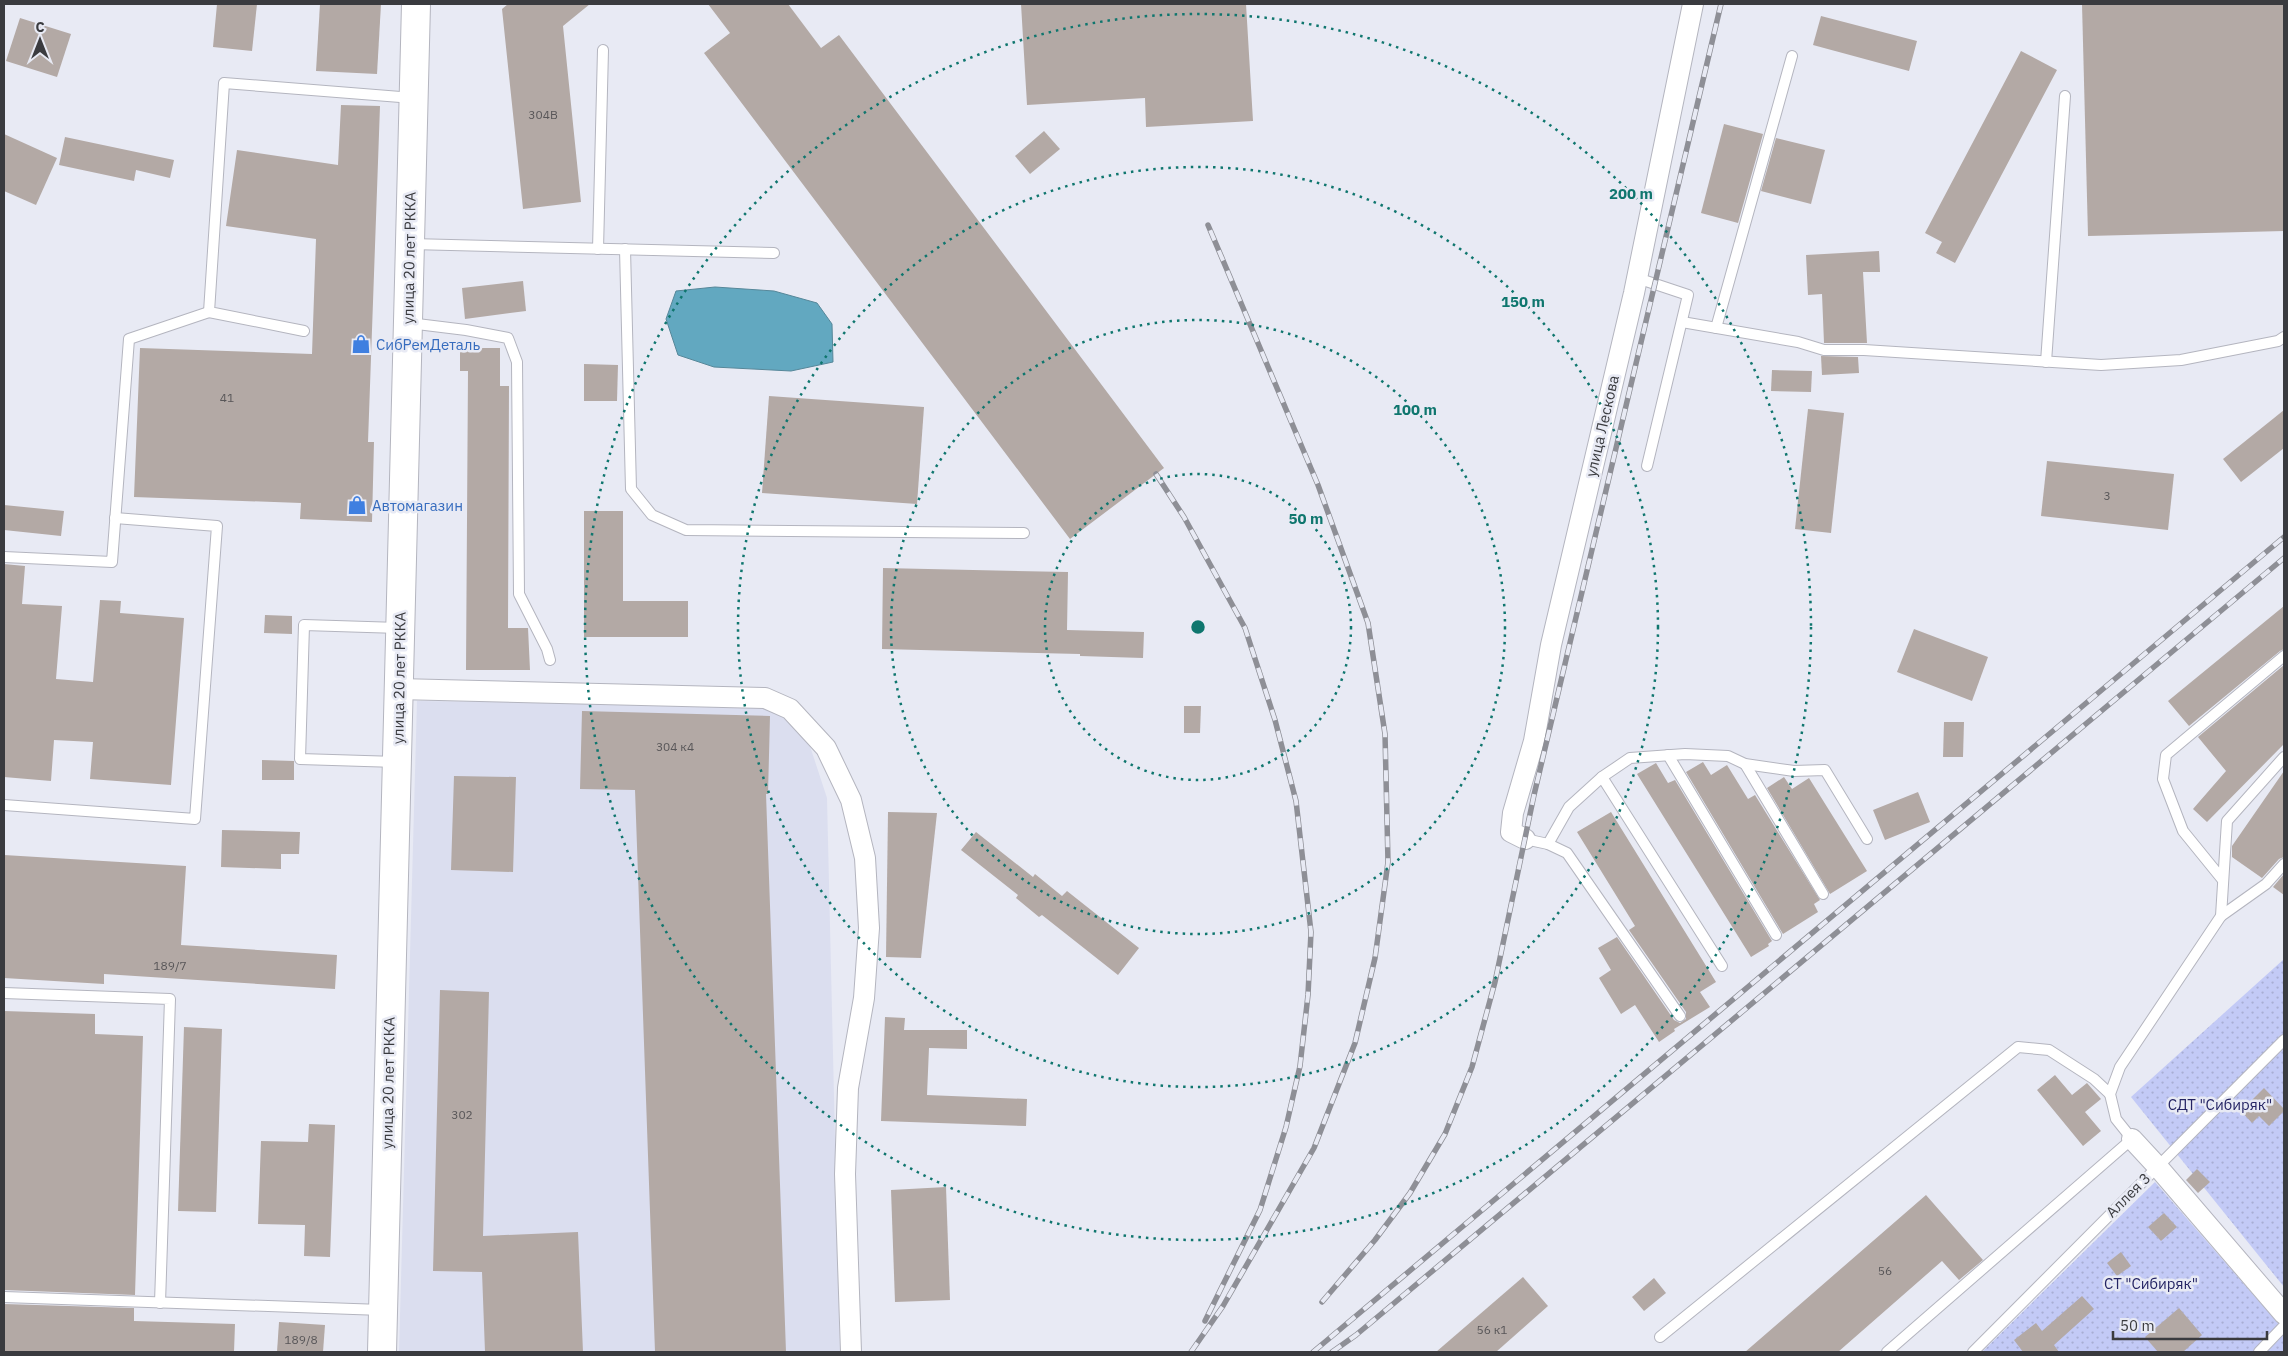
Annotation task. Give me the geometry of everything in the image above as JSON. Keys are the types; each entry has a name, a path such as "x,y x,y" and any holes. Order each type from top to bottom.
{"main road":[{"name":"улица 20 лет РККА","path":"382,1352 416,4"}],"street":[{"name":"улица Лескова","path":"1525,839 1511,832 1513,813 1534,741 1551,645 1637,278 1693,4"},
{"path":"398,689 765,698 790,708 826,748 852,800 865,858 869,928 864,998 848,1088 845,1174 851,1352"},
{"path":"2132,1139 2284,1314"}],"lane":[{"path":"598,249 603,50"},
{"path":"1716,328 1792,56"},
{"path":"209,312 224,83 414,98"},
{"path":"2046,362 2065,96"},
{"path":"410,244 774,253"},
{"path":"624,249 631,489 652,515 686,530 1024,533"},
{"path":"1637,278 1688,295 1647,466"},
{"path":"4,557 112,562 129,339 209,312 304,331"},
{"path":"1682,322 1798,342 1824,350 1864,350 2101,365 2181,360 2278,340 2284,337"},
{"path":"405,323 466,330 508,338 516,362 518,403 516,459 519,594 547,649 550,660"},
{"path":"4,805 195,820 217,526 116,518"},
{"path":"397,762 300,759 304,625 400,628"},
{"path":"2222,878 2183,831 2163,779 2166,755 2284,656"},
{"path":"1548,844 1569,807 1602,777 1630,758 1685,754 1728,756 1745,764 1794,771 1825,770 1867,839"},
{"path":"1668,755 1776,935"},
{"path":"2221,916 2227,821 2284,757"},
{"path":"1745,764 1823,894"},
{"path":"1602,777 1722,966"},
{"path":"1525,839 1548,844 1567,853 1680,1016"},
{"path":"2110,1094 2120,1067 2221,916 2266,884 2284,864"},
{"path":"4,993 170,999 160,1302"},
{"name":"Аллея 3","path":"1973,1352 2284,1040"},
{"path":"1660,1337 2018,1048 2048,1050 2094,1079 2110,1094 2116,1118 2132,1139 1887,1352"},
{"path":"4,1297 383,1310"},
{"path":"2259,1352 2284,1326"}],"shaded area":[{"path":"715,287 774,291 817,303 832,324 833,362 791,371 714,367 678,355 666,319 676,291"},
{"path":"417,701 759,705 782,712 808,740 827,798 840,1352 399,1352"}],"green space":[{"name":"СДТ \"Сибиряк\"","path":"2284,959 2284,1287 2131,1097"},
{"name":"СТ \"Сибиряк\"","path":"2155,1182 2284,1330 2284,1352 1982,1352"}],"building":[{"path":"217,4 257,4 252,51 213,47"},
{"path":"320,4 381,4 377,74 316,71"},
{"path":"508,4 590,4 563,26 581,202 523,209 502,9"},
{"path":"708,4 788,4 821,48 839,35 1164,468 1070,539 704,53 730,33"},
{"path":"1021,4 1246,4 1253,121 1146,127 1145,98 1027,105"},
{"path":"2082,4 2284,4 2284,231 2088,236"},
{"path":"1821,16 1917,41 1909,71 1813,45"},
{"path":"20,18 71,34 57,77 6,61"},
{"path":"2021,51 2057,70 1955,263 1936,253 1942,242 1925,233"},
{"path":"341,105 380,106 368,442 374,442 372,522 300,519 301,503 134,497 140,348 312,354 316,239 226,226 237,150 338,165"},
{"path":"1724,124 1763,134 1738,223 1701,213"},
{"path":"1044,131 1060,149 1030,174 1015,156"},
{"path":"4,134 57,158 36,205 4,191"},
{"path":"65,137 174,160 170,178 136,170 134,181 59,165"},
{"path":"1776,138 1825,150 1811,204 1761,191"},
{"path":"1879,251 1880,272 1863,272 1867,343 1824,343 1822,294 1808,295 1806,255"},
{"path":"523,281 526,311 465,319 462,288"},
{"path":"460,348 500,348 500,386 509,386 508,628 528,628 530,670 466,670 468,371 460,371"},
{"path":"1821,356 1858,357 1859,373 1822,375"},
{"path":"584,364 618,365 617,401 584,401"},
{"path":"1772,370 1812,371 1811,392 1771,391"},
{"path":"769,396 924,407 917,504 762,493"},
{"path":"1808,409 1844,413 1831,533 1795,529"},
{"path":"2284,410 2284,448 2241,482 2223,459"},
{"path":"2047,461 2174,474 2168,530 2041,516"},
{"path":"4,505 64,511 61,536 4,530"},
{"path":"584,511 623,511 623,601 688,601 688,637 584,637"},
{"path":"4,564 25,566 22,604 62,606 56,679 93,682 100,600 121,601 120,613 184,618 171,785 90,779 93,742 54,740 51,781 4,777"},
{"path":"883,568 1068,572 1067,630 1144,632 1143,658 1080,656 1080,654 882,649"},
{"path":"2284,606 2284,649 2189,726 2168,701"},
{"path":"265,615 292,616 292,634 264,633"},
{"path":"1914,629 1988,657 1972,701 1897,672"},
{"path":"2284,665 2284,744 2207,822 2193,809 2226,771 2198,737"},
{"path":"1184,706 1201,706 1200,733 1184,733"},
{"path":"582,711 770,716 768,794 766,794 786,1352 655,1352 635,790 580,789"},
{"path":"1944,722 1964,722 1963,757 1943,757"},
{"path":"262,760 294,761 294,780 262,780"},
{"path":"1703,762 1711,775 1727,765 1748,799 1755,795 1820,900 1814,904 1818,912 1783,934 1686,772"},
{"path":"1656,763 1668,783 1675,780 1772,941 1768,944 1769,946 1751,957 1637,774"},
{"path":"2284,771 2284,857 2279,859 2262,878 2232,857 2232,846"},
{"path":"454,776 516,777 513,872 451,870"},
{"path":"1784,777 1792,789 1809,778 1867,871 1830,894 1767,788"},
{"path":"1918,792 1930,822 1885,840 1873,810"},
{"path":"888,812 937,813 921,958 886,957"},
{"path":"1611,812 1716,982 1700,992 1710,1007 1674,1029 1675,1031 1659,1042 1635,1005 1621,1014 1599,978 1611,970 1598,948 1617,937 1674,1020 1680,1023 1686,1019 1686,1012 1629,930 1635,926 1577,832"},
{"path":"222,830 300,832 299,854 281,854 281,869 221,867"},
{"path":"976,832 1033,877 1035,874 1062,896 1067,891 1139,948 1118,975 1042,915 1039,917 1016,898 1018,895 961,850"},
{"path":"4,855 186,866 181,945 337,955 335,989 104,974 104,984 4,978"},
{"path":"2284,874 2284,895 2273,887"},
{"path":"440,990 489,992 483,1236 578,1232 583,1352 485,1352 482,1272 433,1271"},
{"path":"4,1011 95,1014 95,1034 143,1036 135,1295 4,1290"},
{"path":"885,1017 905,1018 904,1030 967,1030 967,1049 929,1048 927,1095 1027,1099 1026,1126 881,1121"},
{"path":"184,1027 222,1029 216,1212 178,1211"},
{"path":"2055,1075 2072,1095 2087,1083 2101,1099 2085,1112 2101,1131 2083,1146 2037,1090"},
{"path":"2264,1088 2284,1109 2269,1126 2259,1116 2252,1123 2241,1111"},
{"path":"309,1124 335,1125 330,1257 304,1256 305,1225 258,1224 261,1141 308,1142"},
{"path":"2197,1169 2210,1182 2198,1193 2186,1180"},
{"path":"946,1187 950,1300 895,1302 891,1190"},
{"path":"1926,1195 1983,1260 1959,1280 1942,1261 1838,1352 1745,1352"},
{"path":"2164,1213 2177,1227 2161,1241 2148,1227"},
{"path":"2121,1252 2131,1266 2117,1276 2107,1263"},
{"path":"1523,1277 1548,1306 1496,1352 1436,1352"},
{"path":"1654,1278 1666,1293 1644,1311 1632,1297"},
{"path":"2082,1296 2094,1309 2054,1345 2059,1352 2023,1352 2014,1340 2036,1323 2042,1331"},
{"path":"4,1304 134,1308 134,1321 235,1324 234,1352 4,1352"},
{"path":"2179,1308 2202,1335 2183,1352 2158,1352 2145,1337"},
{"path":"279,1322 325,1325 323,1352 277,1352"}],"railway":[{"path":"1322,1302 1375,1240 1410,1193 1445,1134 1472,1067 1495,982 1534,795 1721,4"},
{"path":"1191,1352 1223,1306 1314,1148 1355,1043 1375,958 1388,862 1385,734 1368,623 1318,485 1208,225"},
{"path":"1156,474 1184,517 1245,628 1275,720 1296,801 1311,932 1308,995 1300,1066 1286,1127 1260,1210 1205,1321"},
{"path":"1313,1352 2284,537"},
{"path":"1332,1352 1356,1335 2284,558"}],"place":[{"name":"СибРемДеталь","path":"361,344"},
{"name":"Автомагазин","path":"357,505"}]}
